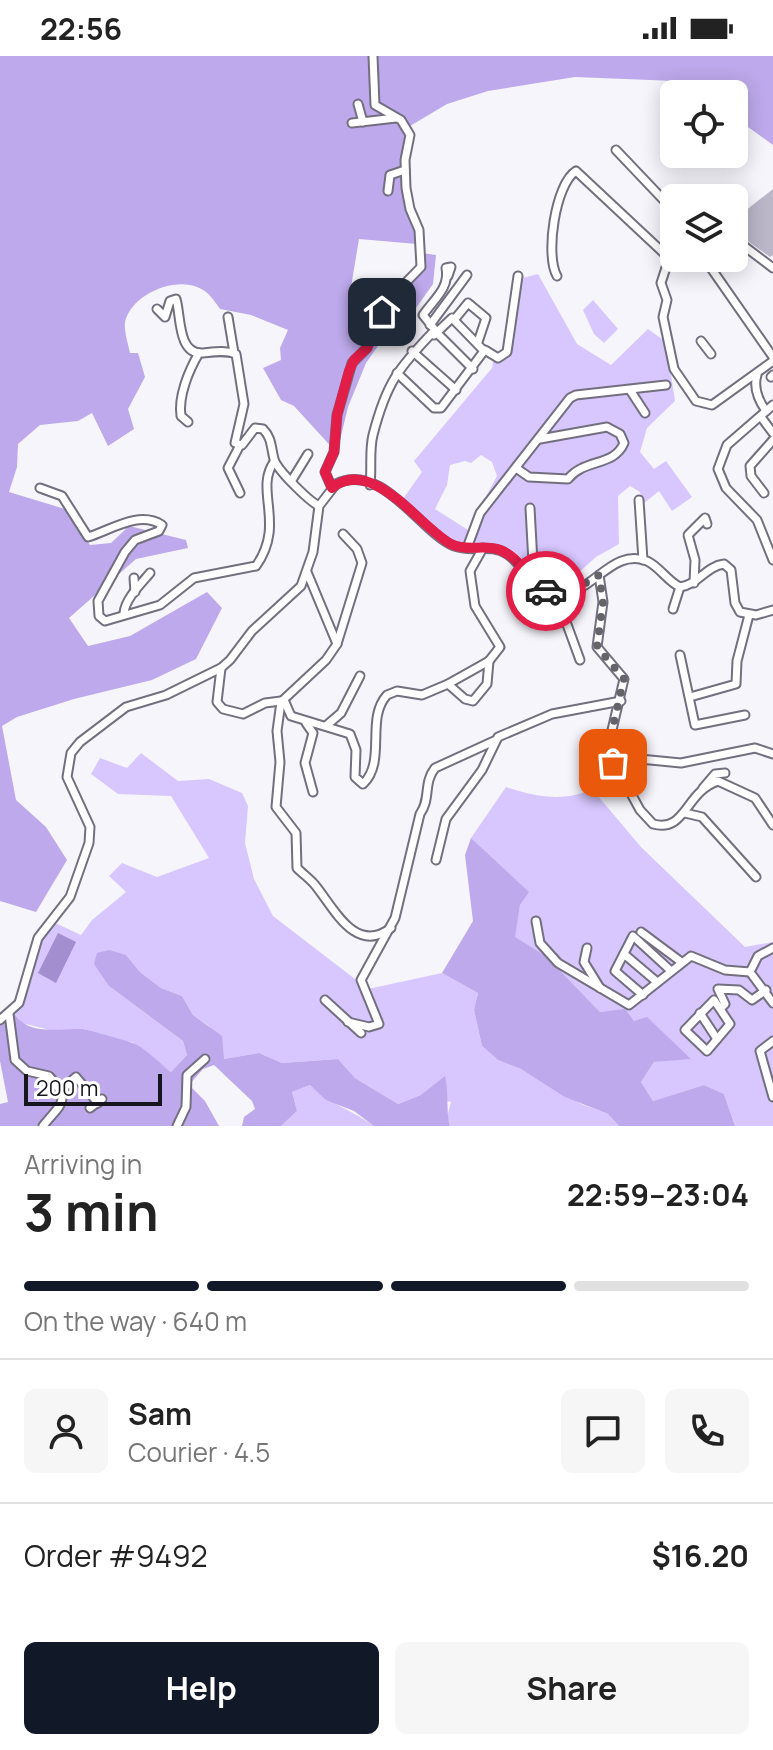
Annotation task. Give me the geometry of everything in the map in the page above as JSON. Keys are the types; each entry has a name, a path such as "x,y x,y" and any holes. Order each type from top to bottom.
{"street":[{"path":"332,488 325,472 334,452 337,415 349,371 354,360 367,348 385,304 421,267 419,230 410,209 405,170 410,135 399,118 375,105 373,56"},
{"path":"358,104 363,122"},
{"path":"352,123 399,118"},
{"path":"616,150 660,196"},
{"path":"388,191 390,175 405,170"},
{"path":"557,276 552,265 556,207 566,180 576,171 660,250"},
{"path":"748,249 773,268"},
{"path":"367,484 372,436 383,409 383,394 413,352 435,330 430,325 423,315 441,292 448,276 447,267 470,277 430,325"},
{"path":"665,272 661,283 667,300 663,317 674,369 690,396 702,405 719,402 773,359 714,272"},
{"path":"413,352 452,318 498,358 507,352 518,276"},
{"path":"157,309 165,317 170,301 177,299 184,339 199,353 234,353"},
{"path":"397,373 436,409 484,355 480,345 486,318 468,303 454,320"},
{"path":"228,317 244,404 234,439 240,445"},
{"path":"437,333 473,369"},
{"path":"701,341 711,354"},
{"path":"413,352 456,390"},
{"path":"188,422 181,416 180,408 199,353"},
{"path":"757,373 755,382 758,395 767,411 773,433"},
{"path":"467,548 476,520 576,395 666,385"},
{"path":"736,388 746,387 758,395"},
{"path":"630,390 645,413"},
{"path":"767,411 727,445 718,469 726,488 757,520 773,560"},
{"path":"516,468 529,477 568,479 578,466 614,456 624,443 620,434 607,427 540,439"},
{"path":"240,493 228,468 240,445 255,428 261,428 269,437 274,462 305,498 319,506"},
{"path":"764,493 751,476 750,466 773,440"},
{"path":"292,480 308,454"},
{"path":"40,488 62,496 88,537 125,521 161,524 159,531 129,546 96,605 103,620 156,607 194,578 250,569 259,564 271,532 266,478 274,462"},
{"path":"0,1020 9,1014 21,997 38,938 70,897 89,843 90,827 67,777 71,753 80,742 126,707 166,695 221,668 260,622 301,586 307,572 319,506 332,488 347,480 367,484 399,498 444,539 467,548 483,548 509,555 547,592 562,595 616,563 643,560 680,587"},
{"path":"639,500 643,560"},
{"path":"530,508 534,582"},
{"path":"694,583 695,560 688,535 705,518 707,524"},
{"path":"221,668 217,702 223,709 243,714 265,703 283,700 326,660 337,644 362,563 357,549 343,534"},
{"path":"448,684 465,699 475,700 489,678 489,661 500,642 477,610 470,574 483,548"},
{"path":"680,587 694,583 719,564 729,565 735,603 740,612 749,615 772,611"},
{"path":"307,572 337,644"},
{"path":"124,613 127,600 150,573"},
{"path":"599,575 603,602 597,647 623,676 621,701 608,747 640,810 653,824 671,823 685,813 691,799 718,781 751,795 773,825"},
{"path":"134,578 135,592"},
{"path":"673,609 680,587"},
{"path":"562,595 565,619 580,660"},
{"path":"690,697 738,682 737,661 749,615"},
{"path":"680,655 695,725 745,715"},
{"path":"283,700 288,714 305,722 348,732 353,738 355,777 363,784 368,778 374,755 375,714 382,700 392,692 422,695 489,661"},
{"path":"683,665 692,663"},
{"path":"327,725 341,713 360,676"},
{"path":"283,700 277,731 280,762 276,807 296,833 297,868 314,884 337,918 358,934 375,937 391,928"},
{"path":"348,1022 369,1027 379,1024 361,980 391,928 407,881 420,814 428,802 429,775 435,768 494,741 505,732 552,714 621,701"},
{"path":"305,722 313,733 305,763 313,792"},
{"path":"436,860 446,819 482,770 494,741"},
{"path":"619,772 640,759 681,763 755,748 773,754"},
{"path":"702,790 715,774 725,773"},
{"path":"685,813 702,817 756,877"},
{"path":"536,921 537,935 548,953 569,972 629,1005 680,961 697,956 725,970 750,972 773,1003"},
{"path":"641,932 680,961"},
{"path":"643,995 615,971 633,936 670,970"},
{"path":"587,948 584,962 601,990"},
{"path":"750,972 758,956 773,948"},
{"path":"624,954 657,982"},
{"path":"721,1008 725,1004 718,989 739,990 752,1000 766,990"},
{"path":"325,1000 361,1033"},
{"path":"714,1000 730,1024 707,1051 696,1043 686,1028 700,1013 714,1000"},
{"path":"700,1013 717,1039"},
{"path":"9,1014 15,1060 27,1071 45,1073 61,1090 63,1102 43,1126"},
{"path":"773,1041 760,1051 773,1097"},
{"path":"177,1126 186,1107 187,1075 205,1059"},
{"path":"61,1090 76,1077 100,1101 90,1108"}],"shaded area":[{"path":"0,56 773,56 773,145 748,127 748,80 575,77 488,91 447,104 410,126 410,202 422,253 436,255 433,284 394,339 380,343 366,363 348,407 337,453 294,406 281,400 263,368 281,360 280,348 288,330 251,315 220,309 204,291 187,285 176,284 154,291 135,304 125,322 125,330 130,353 138,353 145,377 128,409 134,429 108,446 92,413 78,421 40,425 18,444 17,467 9,492 65,509 90,545 111,543 129,526 186,540 188,548 136,559 69,618 88,646 130,636 207,592 222,608 196,659 152,680 74,699 17,717 2,726 16,800 46,827 67,860 36,912 0,901","holes":["359,239 417,244 419,268 398,288 351,287"]},
{"path":"538,274 577,344 611,365 648,329 666,342 675,401 647,428 640,452 654,469 666,461 692,497 672,511 659,491 644,503 640,492 630,486 618,496 619,544 596,557 559,590 545,583 507,548 464,545 443,537 403,499 422,472 414,461 492,368 493,362 508,358 522,278","holes":["481,455 492,462 497,476 468,530 435,509 447,485 450,465 465,461 471,463"]},
{"path":"593,300 618,329 604,343 594,334 583,310"},
{"path":"141,753 178,781 209,779 242,793 248,806 245,843 254,879 273,916 368,989 442,973 478,993 474,1010 482,1046 498,1060 521,1069 581,1104 608,1114 619,1126 450,1126 447,1117 451,1102 421,1095 398,1104 355,1078 338,1059 282,1063 259,1053 224,1059 209,1026 193,1015 182,996 161,988 140,972 126,955 109,986 183,1041 187,1055 171,1072 132,1042 84,1029 58,1032 22,1023 13,1011 35,948 51,921 81,935 92,920 126,892 109,876 122,863 157,877 209,858 171,796 118,794 91,774 100,758 127,768"},
{"path":"506,787 559,797 592,789 641,847 745,947 773,942 773,1126 735,1126 724,1094 704,1085 653,1101 641,1082 654,1062 690,1058 634,1021 624,1010 600,1012 546,956 514,937 520,905 528,892 471,838"},
{"path":"471,838 529,892 520,905 515,937 546,956 600,1012 625,1009 634,1021 647,1017 691,1059 654,1062 641,1082 653,1101 704,1085 724,1094 735,1126 619,1126 608,1114 565,1097 521,1069 498,1060 482,1046 474,1010 478,993 442,973 473,921 465,855"},
{"path":"58,933 76,942 56,983 38,973"},
{"path":"109,950 126,955 140,972 161,988 182,996 193,1015 222,1036 224,1059 259,1053 282,1063 338,1059 355,1078 398,1104 421,1095 445,1076 450,1126 374,1126 354,1111 326,1100 310,1085 292,1092 297,1111 281,1126 242,1126 244,1117 255,1109 252,1101 214,1065 203,1069 189,1085 205,1101 219,1126 0,1126 0,1104 8,1102 0,1061 0,1020 13,1011 26,1025 34,1028 82,1029 130,1042 171,1072 187,1055 183,1041 109,986 94,964 97,953"},
{"path":"310,1085 374,1126 281,1126 297,1111 292,1092"}],"building":[{"path":"773,189 773,255 770,257 748,240 748,209"}],"way so far":[{"path":"546,591 567,594 599,575 603,602 597,647 624,679 608,747 613,763"}],"route":[{"path":"382,312 367,348 354,360 344,387 337,415 334,452 325,472 332,488 347,480 393,494 454,546 501,551 524,567 536,584 546,591"}]}
